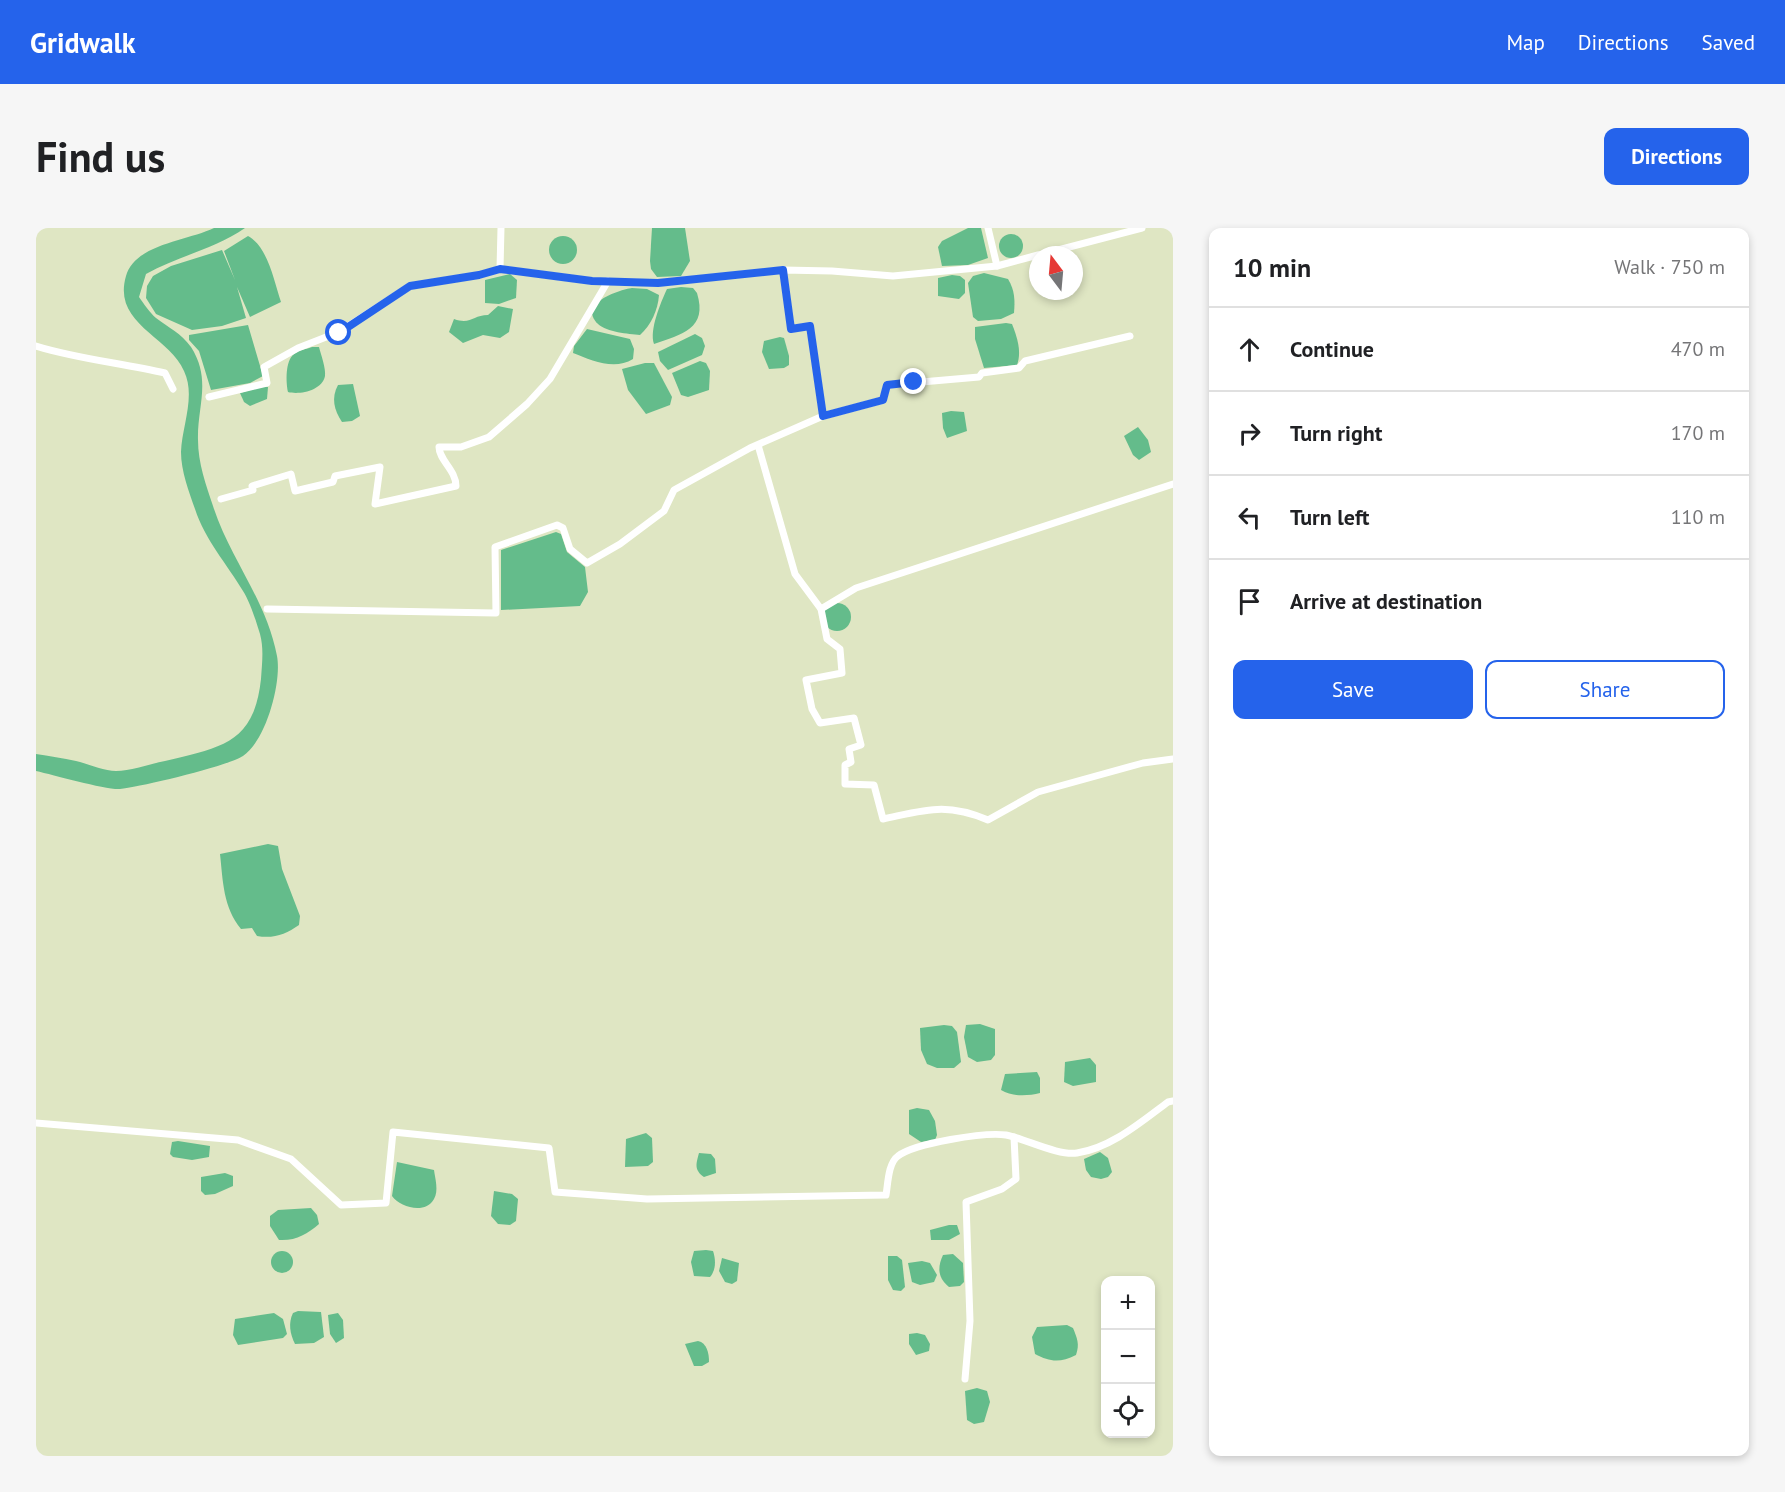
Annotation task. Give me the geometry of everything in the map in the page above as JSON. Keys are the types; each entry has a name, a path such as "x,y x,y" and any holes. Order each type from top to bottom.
{"street":[{"path":"500,269 501,228"},
{"path":"988,228 997,266"},
{"path":"1073,246 1142,228"},
{"path":"209,397 267,383 264,367 298,348 339,333 410,286 479,275 500,269 608,281 658,283 783,270 893,276 997,266 1029,257"},
{"path":"783,270 791,329 810,326 823,416"},
{"path":"221,499 253,490 252,486 291,474 295,491 333,482 335,476 380,467 375,504 456,486 456,478 439,452 439,447 461,447 489,437 526,404 550,379 608,281"},
{"path":"267,609 496,613 495,547 557,525 563,528 570,549 587,563 620,544 664,511 674,490 758,445 823,416 883,400 887,385 979,377 982,373 1019,368 1025,361 1130,336"},
{"path":"36,346 73,358 128,364 165,373 172,389"},
{"path":"758,445 795,574 821,609 827,639 840,649 842,673 806,680 812,709 820,723 854,718 861,745 849,749 851,762 845,765 845,784 874,785 883,819 939,807 966,810 988,820 1038,792 1143,763 1173,759"},
{"path":"821,609 856,588 1173,484"},
{"path":"36,1123 238,1140 291,1159 341,1205 386,1203 393,1132 549,1148 555,1192 647,1199 886,1194 892,1163 898,1155 934,1143 984,1135 1014,1137 1075,1154 1102,1146 1145,1120 1168,1101 1173,1101"},
{"path":"965,1379 970,1321 966,1202 1002,1189 1016,1179 1014,1137"}],"shaded area":[{"path":"214,228 245,228 221,242 146,274 139,297 154,316 187,342 197,359 202,382 198,428 201,465 220,525 272,635 278,667 275,695 259,738 243,756 220,765 183,776 120,789 92,785 36,771 36,754 116,771 134,769 203,751 231,739 242,730 251,717 257,701 262,651 257,623 246,595 204,531 184,474 181,452 189,391 184,371 167,348 134,318 127,306 124,292 126,276 131,265 140,257 163,245"},
{"path":"652,228 685,228 690,261 681,276 657,277 651,269"},
{"path":"968,228 981,228 988,258 968,265 942,266 938,247 942,241"},
{"path":"1011,234 1016,235 1022,241 1022,251 1016,257 1011,258 1006,257 1000,251 999,246 1000,241 1006,235"},
{"path":"248,236 261,248 265,256 281,302 250,317 237,287 246,318 222,326 192,330 156,314 146,298 147,286 153,276 171,266 222,250 235,280 224,251"},
{"path":"563,236 573,240 577,250 573,260 563,264 553,260 549,250 553,240"},
{"path":"984,273 1008,279 1014,296 1014,313 1001,319 978,321 973,317 968,283 973,276"},
{"path":"510,274 517,280 516,298 499,304 485,303 485,280"},
{"path":"960,276 965,280 965,293 959,299 938,296 938,278"},
{"path":"632,288 647,289 659,295 653,317 644,331 640,335 624,333 598,324 593,317 592,310 596,304 610,295"},
{"path":"693,288 697,293 699,315 696,322 683,333 654,344 654,324 667,289"},
{"path":"498,306 513,309 509,332 500,338 483,335 463,343 449,332 454,319 464,321 488,315"},
{"path":"1012,324 1017,339 1019,355 1017,365 984,368 975,339 975,327"},
{"path":"248,325 263,376 250,383 211,390 199,351 189,340 189,335"},
{"path":"587,329 630,339 634,349 633,359 610,364 573,353 574,346"},
{"path":"695,334 702,338 705,346 702,355 668,370 660,361 658,352"},
{"path":"784,338 789,365 784,368 769,369 762,352 764,341"},
{"path":"312,347 319,347 325,369 323,381 310,391 288,392 287,372 291,357"},
{"path":"700,361 706,363 710,371 709,390 688,397 681,395 672,373"},
{"path":"654,363 672,397 670,405 646,414 628,390 622,369"},
{"path":"353,384 360,416 352,421 342,422 334,404 336,390 338,385"},
{"path":"263,386 268,387 267,399 250,406 244,402 240,393"},
{"path":"964,412 967,431 947,438 943,428 942,413"},
{"path":"1138,427 1148,440 1151,452 1139,460 1133,455 1124,436"},
{"path":"556,532 561,534 567,552 585,567 588,592 580,606 501,610 501,550"},
{"path":"837,603 847,607 851,617 847,627 837,631 827,627 823,617 827,607"},
{"path":"268,844 278,846 282,869 300,916 299,925 289,931 280,935 263,937 257,936 252,928 241,929 235,921 227,903 220,854"},
{"path":"980,1024 995,1029 995,1055 991,1060 977,1062 968,1057 964,1037 966,1025"},
{"path":"952,1026 957,1032 961,1062 954,1068 937,1068 927,1064 921,1050 920,1028"},
{"path":"1090,1058 1096,1065 1096,1082 1073,1086 1064,1082 1065,1062"},
{"path":"1037,1072 1040,1078 1040,1093 1020,1095 1001,1090 1005,1074"},
{"path":"917,1108 929,1110 935,1121 937,1135 935,1140 921,1142 909,1134 909,1110"},
{"path":"646,1133 652,1138 653,1162 648,1166 625,1167 626,1139"},
{"path":"172,1142 210,1146 209,1157 192,1160 173,1157 170,1154"},
{"path":"1100,1152 1108,1158 1112,1172 1108,1177 1101,1179 1091,1177 1086,1170 1084,1159"},
{"path":"699,1153 711,1154 715,1159 716,1173 704,1177 699,1172 697,1164"},
{"path":"397,1162 434,1170 436,1192 430,1204 413,1208 392,1196"},
{"path":"225,1173 233,1176 233,1186 215,1194 205,1195 201,1191 201,1177"},
{"path":"494,1191 512,1194 518,1199 516,1221 510,1225 498,1224 491,1216"},
{"path":"311,1208 317,1215 319,1224 301,1236 279,1240 270,1226 270,1216 278,1210"},
{"path":"957,1225 960,1234 949,1240 931,1240 930,1230"},
{"path":"282,1251 290,1254 293,1262 290,1270 282,1273 274,1270 271,1262 274,1254"},
{"path":"694,1251 713,1251 715,1261 713,1271 710,1277 694,1276 691,1262"},
{"path":"953,1254 963,1263 964,1282 960,1286 949,1287 941,1276 940,1264 943,1255"},
{"path":"888,1256 897,1256 902,1260 905,1287 901,1291 893,1290 888,1280"},
{"path":"722,1258 739,1263 737,1281 732,1284 725,1282 719,1271"},
{"path":"922,1261 930,1263 937,1275 934,1282 920,1285 912,1282 908,1263"},
{"path":"298,1311 321,1312 324,1337 314,1343 295,1344 290,1325 293,1313"},
{"path":"274,1313 283,1319 287,1334 283,1338 238,1345 233,1335 235,1319"},
{"path":"338,1313 343,1320 344,1338 336,1343 330,1334 328,1315"},
{"path":"1067,1325 1073,1328 1077,1338 1076,1355 1055,1361 1035,1354 1032,1337 1037,1327"},
{"path":"909,1334 925,1335 930,1344 929,1351 916,1355 909,1344"},
{"path":"698,1341 707,1349 709,1362 702,1366 694,1366 685,1344"},
{"path":"977,1388 987,1391 990,1402 984,1422 974,1424 967,1420 965,1391"}],"route":[{"path":"339,333 410,286 423,282 447,281 479,275 500,269 592,281 658,283 728,278 783,270 791,329 810,326 823,416 883,400 887,385 914,382"}]}
